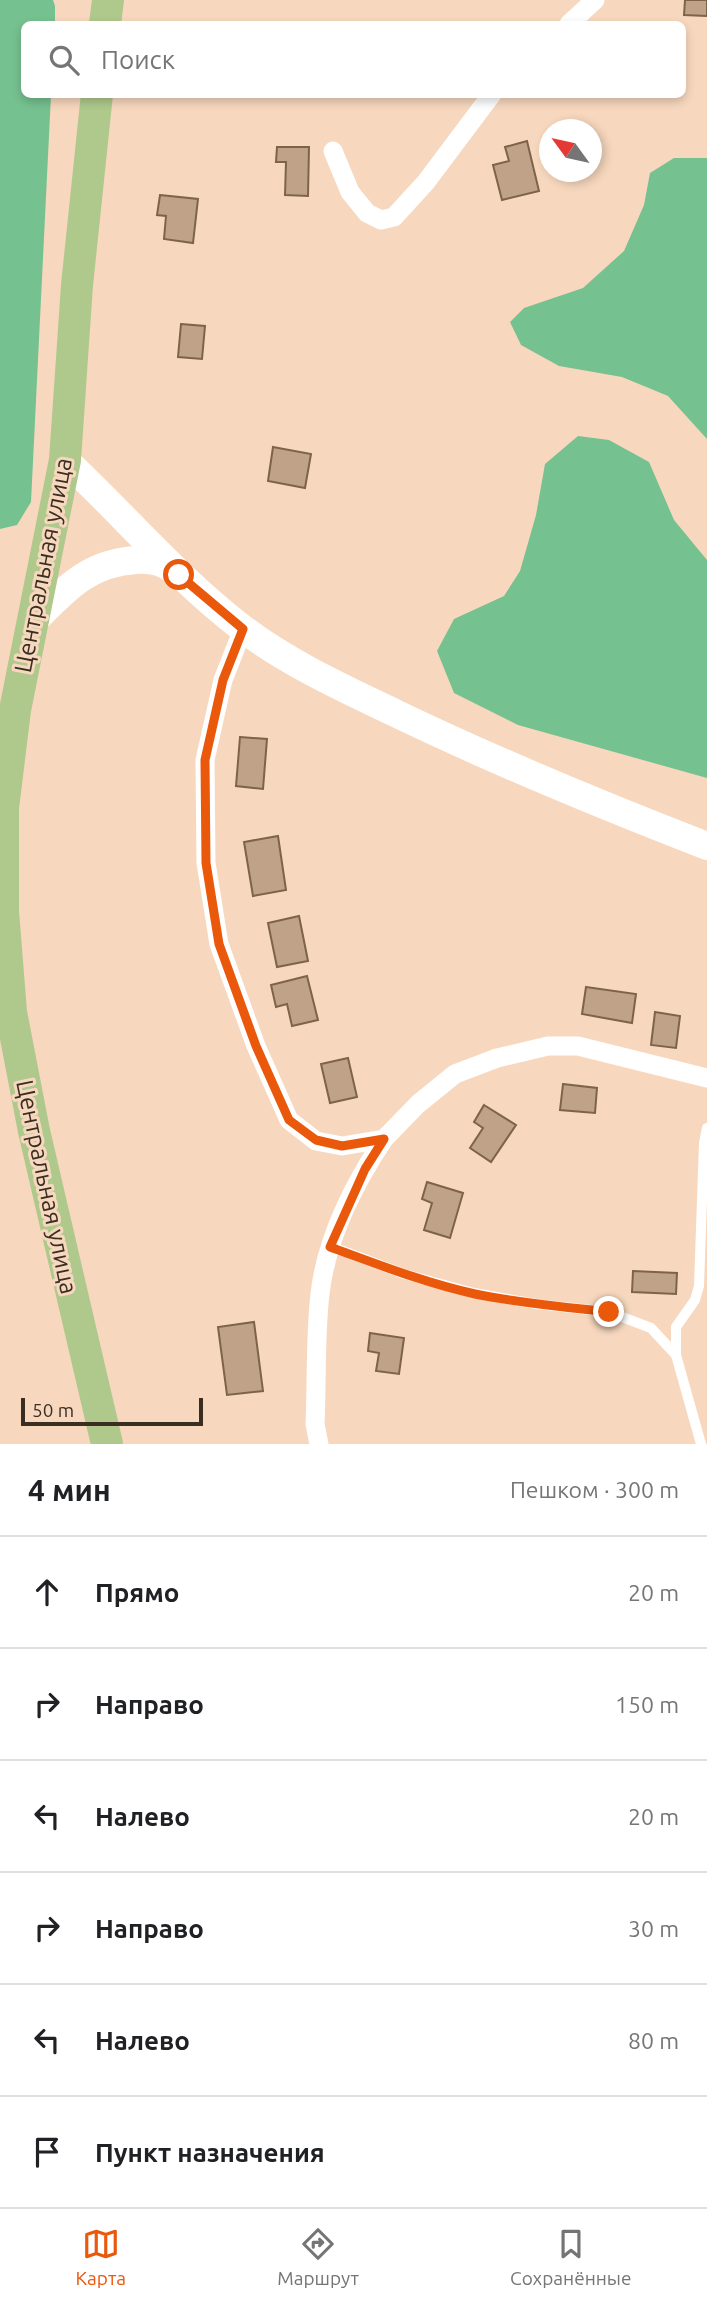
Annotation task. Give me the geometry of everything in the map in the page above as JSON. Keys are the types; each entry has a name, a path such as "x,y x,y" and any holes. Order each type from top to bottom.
{"main road":[{"path":"105,21 108,0"},
{"name":"Центральная улица","path":"97,98 77,285 65,460 15,710 3,808 3,911 11,1012 61,1251 107,1444"},
{"path":"65,460 179,575"},
{"path":"32,624 70,585 89,571 115,562 164,562 243,629 279,653 340,687 484,756 707,846"}],"street":[{"path":"572,21 595,0"},
{"path":"333,151 350,192 367,213 381,220 394,217 426,182 489,98"},
{"path":"243,629 223,680 205,760 206,863 219,944 256,1046 289,1120 316,1140 342,1146 384,1139"},
{"path":"319,1444 315,1424 320,1293 330,1247 365,1169 384,1139 418,1104 455,1074 497,1058 548,1046 578,1046 707,1079"}],"lane":[{"path":"701,1444 676,1355 676,1328 695,1300 699,1286 704,1143 707,1128"},
{"path":"330,1247 404,1274 474,1293 536,1304 609,1312 651,1328 676,1355"}],"green space":[{"path":"0,0 53,0 55,21 21,21 21,98 51,98 31,502 17,525 0,529"},
{"path":"674,158 707,158 707,439 668,396 622,377 559,366 521,345 510,322 524,308 583,288 624,251 644,205 650,173"},
{"path":"578,436 609,440 649,462 674,520 707,560 707,778 518,725 454,693 437,651 454,619 504,596 520,571 536,515 545,464"}],"building":[{"path":"685,0 707,0 707,16 684,15"},
{"path":"527,141 539,191 502,200 493,165 509,161 505,147"},
{"path":"277,147 309,147 308,196 285,195 286,162 276,162"},
{"path":"160,195 198,199 193,243 164,239 166,216 157,215"},
{"path":"181,324 205,326 202,359 178,357"},
{"path":"273,447 311,454 305,488 268,481"},
{"path":"240,737 267,739 263,789 236,786"},
{"path":"278,836 286,890 253,896 244,842"},
{"path":"299,916 308,961 277,967 268,923"},
{"path":"307,976 318,1020 292,1026 287,1004 276,1007 271,985"},
{"path":"586,987 636,994 632,1023 582,1014"},
{"path":"655,1012 680,1016 676,1048 651,1045"},
{"path":"348,1058 357,1097 330,1103 321,1064"},
{"path":"563,1084 597,1088 595,1113 560,1110"},
{"path":"484,1105 516,1125 491,1162 470,1148 483,1128 474,1122"},
{"path":"427,1182 463,1193 450,1238 424,1230 432,1203 422,1199"},
{"path":"633,1271 677,1273 676,1294 632,1292"},
{"path":"254,1322 263,1391 227,1395 218,1327"},
{"path":"370,1333 404,1338 399,1374 376,1371 379,1353 368,1351"}],"route":[{"path":"179,575 243,629 223,680 205,760 206,863 219,944 256,1046 289,1120 316,1140 342,1146 384,1139 365,1169 330,1247 404,1274 474,1293 536,1304 609,1312"}]}
